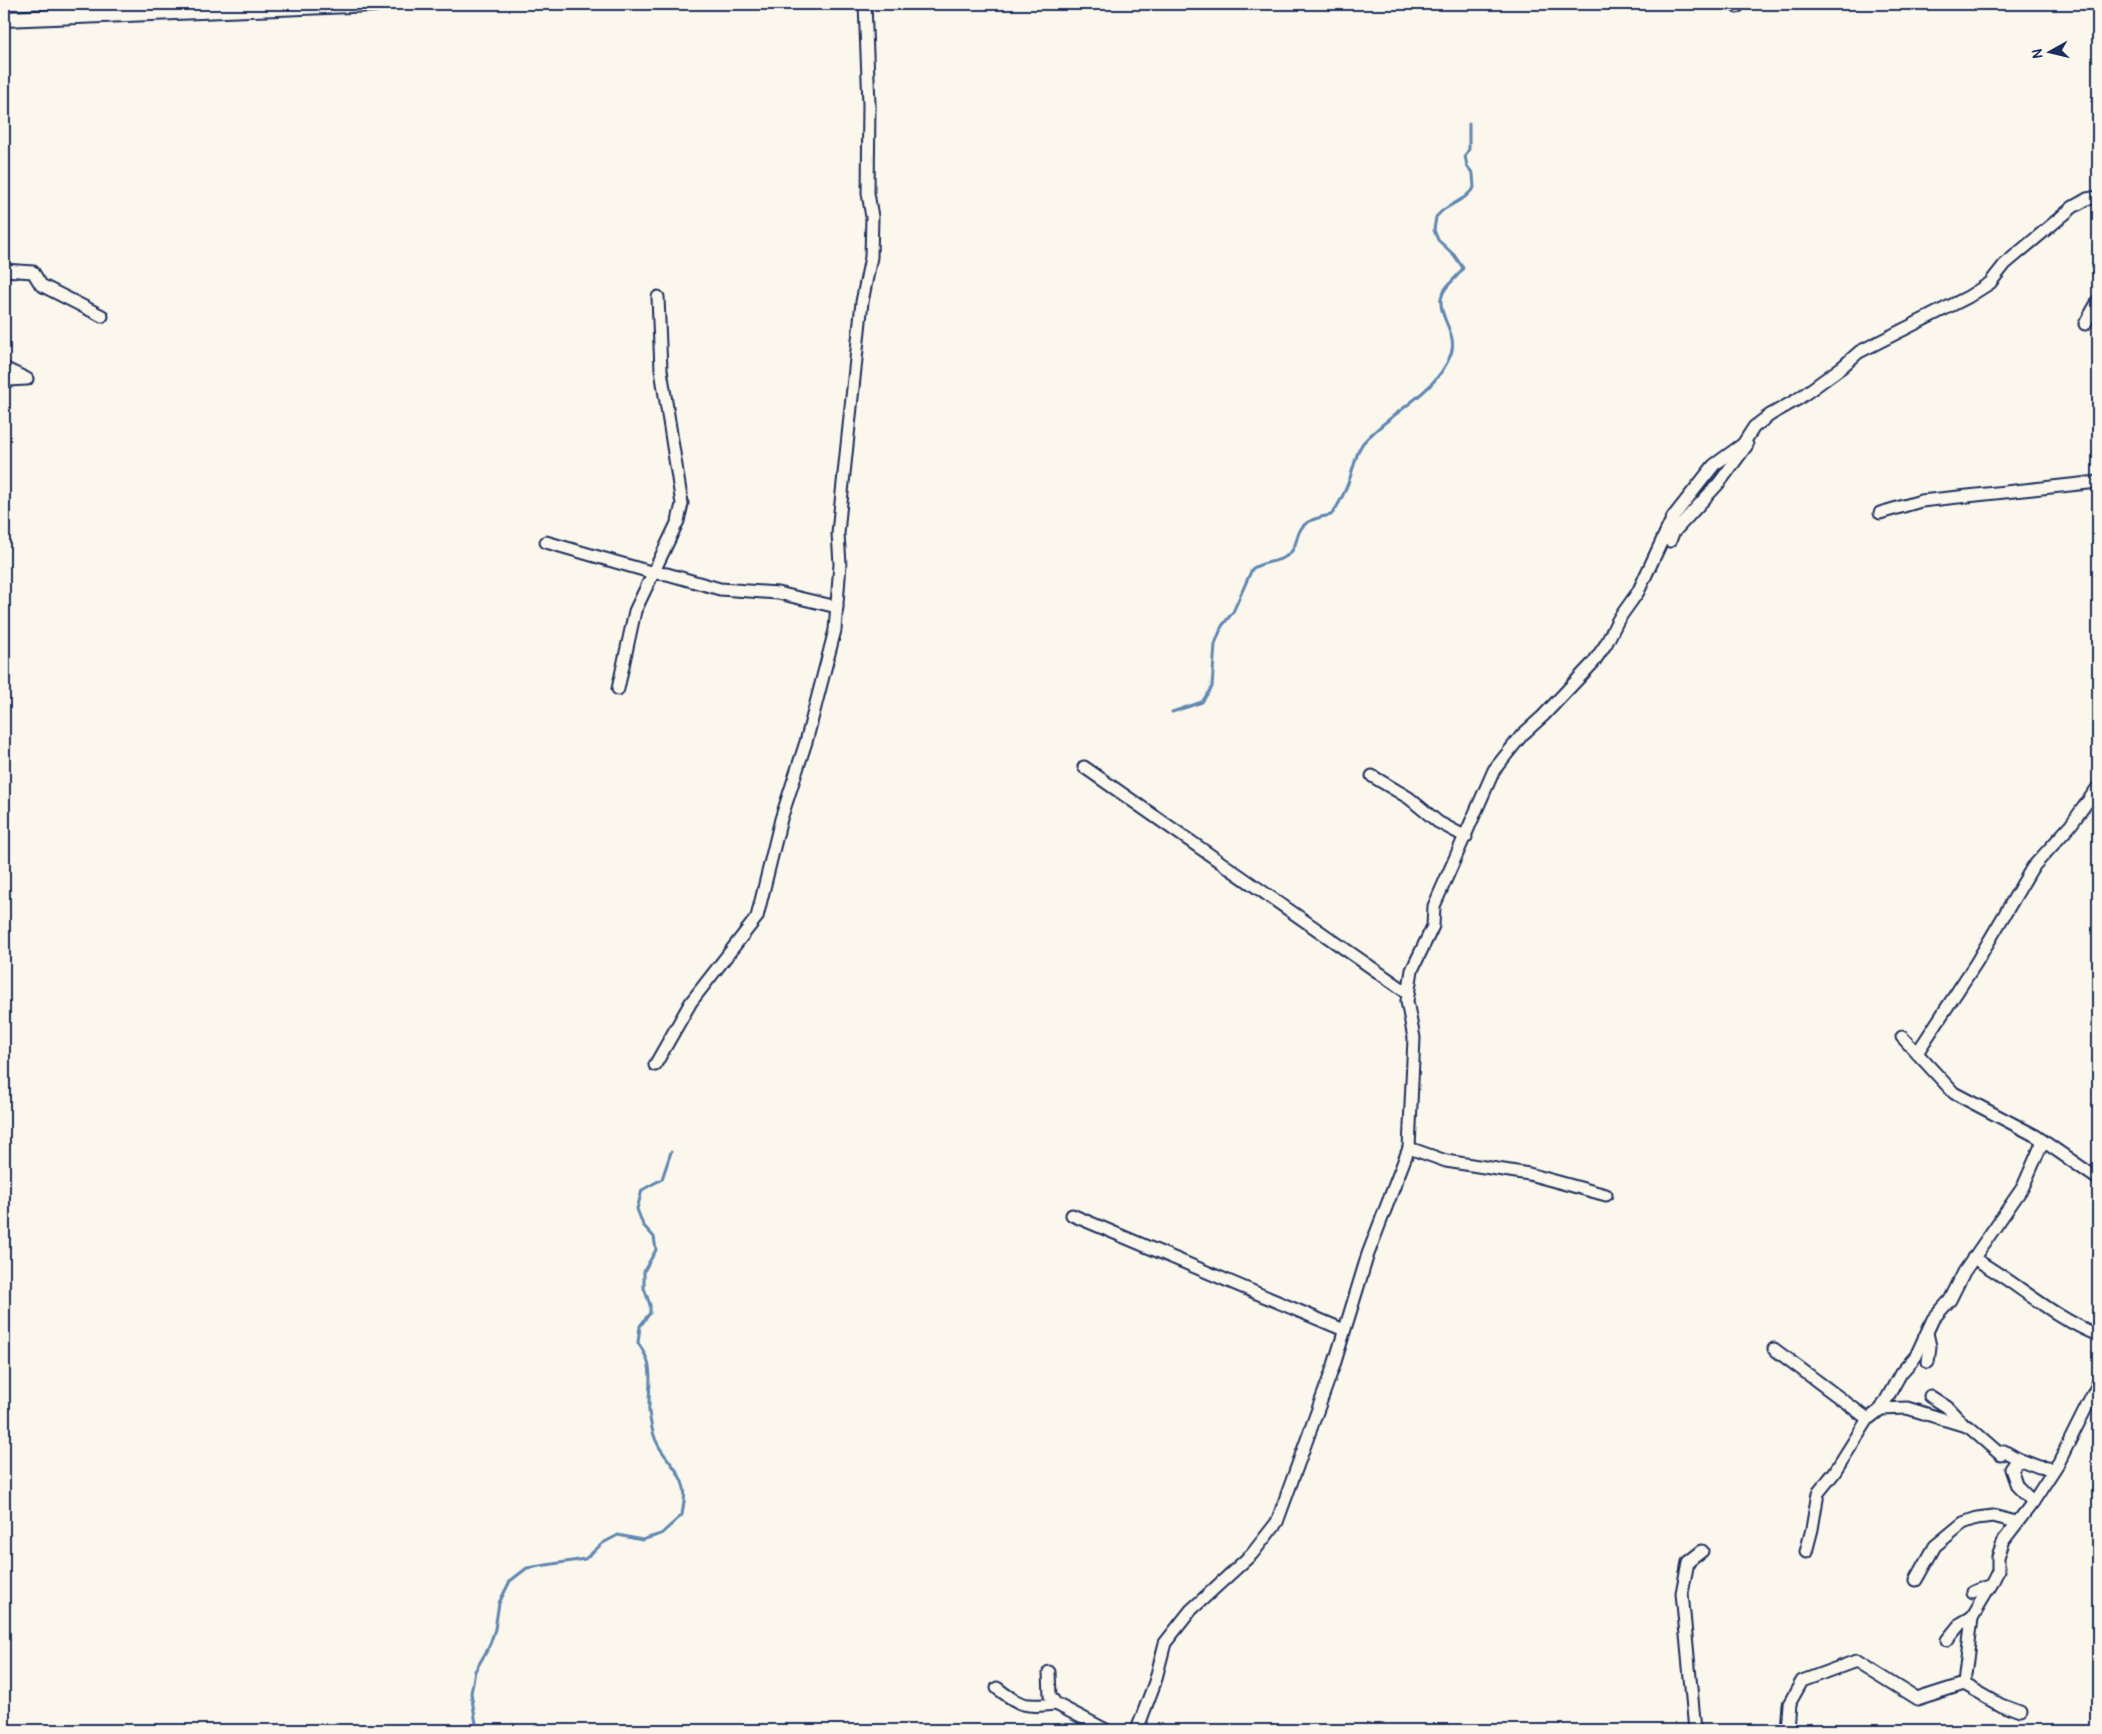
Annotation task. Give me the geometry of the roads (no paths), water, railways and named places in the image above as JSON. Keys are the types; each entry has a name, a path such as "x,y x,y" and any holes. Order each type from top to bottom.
{"street":[{"path":"4,19 374,4"},
{"path":"655,1065 690,1002 757,917 781,819 806,742 835,630 840,564 839,519 862,302 871,247 872,217 868,193 869,104 865,4"},
{"path":"1137,1730 1155,1682 1165,1643 1191,1610 1252,1554 1277,1522 1344,1330 1368,1254 1409,1148 1414,1038 1407,1000 1412,970 1432,926 1434,906 1494,770 1522,735 1593,664 1618,620 1638,592 1673,517 1714,465 1743,444 1754,427 1842,368 1859,352 1968,297 1990,283 2005,264 2073,208 2087,200 2098,197"},
{"path":"4,270 33,272 41,285 102,316"},
{"path":"618,689 635,611 678,521 682,504 661,370 658,297"},
{"path":"2085,324 2098,301"},
{"path":"4,368 27,379 8,380 4,383"},
{"path":"1880,513 1921,501 2098,482"},
{"path":"546,542 654,573 667,574 720,589 778,593 837,607"},
{"path":"1084,767 1408,992"},
{"path":"1372,776 1410,798 1438,822 1466,837"},
{"path":"1917,1053 1976,963 2032,868 2070,826 2098,787"},
{"path":"1902,1037 1954,1093 2043,1141 2098,1179"},
{"path":"1806,1552 1818,1493 1834,1473 1868,1419 1881,1409 1901,1373 1916,1356 1933,1319 1950,1300 1973,1258 2028,1179 2043,1141"},
{"path":"1409,1148 1446,1161 1529,1174 1606,1195"},
{"path":"1072,1214 1344,1330"},
{"path":"1973,1258 2004,1275 2040,1304 2098,1336"},
{"path":"1927,1333 1930,1346 1928,1362"},
{"path":"1774,1349 1868,1419"},
{"path":"1964,1684 1972,1617 1998,1570 1998,1557 2004,1540 2033,1502 2054,1469 2098,1384"},
{"path":"1930,1396 1947,1408 1963,1425"},
{"path":"1881,1409 1907,1408 1969,1427 2000,1455 2004,1451 2038,1467 2054,1469"},
{"path":"2018,1459 2011,1469 2013,1477 2017,1486 2033,1502"},
{"path":"1916,1580 1935,1546 1963,1523 1977,1518 1993,1516 2016,1522"},
{"path":"1695,1730 1682,1593 1688,1562 1702,1551"},
{"path":"1973,1592 1991,1585"},
{"path":"1947,1640 1960,1624 1972,1617"},
{"path":"1787,1730 1789,1704 1802,1681 1856,1660 1917,1700 1964,1684 2000,1705 2020,1712"},
{"path":"1049,1672 1050,1696 1056,1704 1106,1730"},
{"path":"996,1688 1016,1704 1032,1706 1056,1704"}],"waterway":[{"path":"1172,712 1202,702 1212,687 1215,644 1222,626 1233,612 1252,569 1285,557 1291,552 1301,528 1316,518 1331,515 1343,494 1351,476 1357,453 1363,443 1424,392 1444,368 1451,354 1452,340 1441,306 1441,299 1444,290 1463,268 1454,255 1438,240 1434,230 1436,217 1443,210 1465,197 1474,188 1473,174 1467,166 1465,156 1469,149 1469,124"},
{"path":"477,1730 471,1693 475,1671 489,1647 495,1629 499,1603 510,1581 527,1568 585,1559 603,1543 618,1535 642,1540 661,1534 682,1515 685,1498 684,1488 678,1473 659,1447 653,1432 649,1411 649,1366 638,1343 640,1326 650,1313 650,1305 644,1288 644,1271 656,1250 654,1237 643,1225 637,1209 642,1190 662,1179 671,1152"}]}
